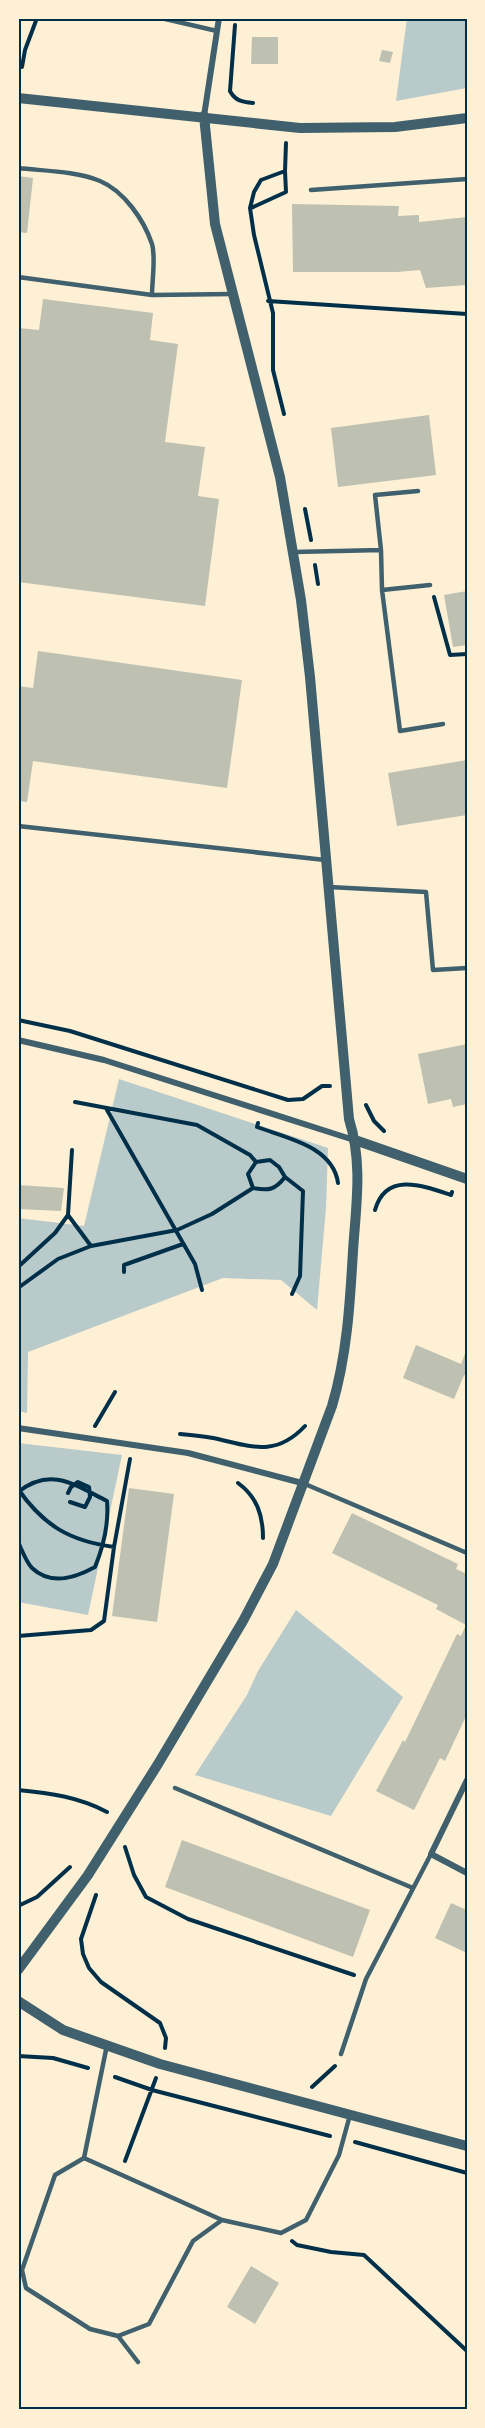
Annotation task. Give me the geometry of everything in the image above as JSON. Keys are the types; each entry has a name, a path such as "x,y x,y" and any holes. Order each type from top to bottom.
{"street":[{"path":"18,1970 88,1875 188,1715 243,1621 273,1564 332,1406 339,1384 346,1338 358,1159 356,1140 349,1119 310,677 294,552 280,477 215,224 204,116 219,18"},
{"path":"18,99 204,116 300,128 395,127 467,118"},
{"path":"18,1040 104,1060 356,1140 463,1177"},
{"path":"18,1428 115,1441 201,1456 302,1483"},
{"path":"467,1780 431,1854 467,1873"},
{"path":"18,2001 63,2030 160,2064 467,2146"}],"lane":[{"path":"161,18 218,31"},
{"path":"18,168 100,181 119,194 140,218 153,246 152,295"},
{"path":"311,190 467,179"},
{"path":"18,277 152,295 234,294"},
{"path":"418,491 375,495 381,550 382,590 399,731 443,724"},
{"path":"294,552 381,550"},
{"path":"382,590 430,585"},
{"path":"18,826 327,861"},
{"path":"329,887 426,892 433,970 467,968"},
{"path":"302,1483 467,1553"},
{"path":"175,1788 413,1888"},
{"path":"341,2054 366,1979 431,1854"},
{"path":"107,2045 84,2158 55,2175 22,2270 26,2288 90,2330 118,2336 149,2324 193,2241 222,2220"},
{"path":"84,2158 222,2220 282,2233 306,2220 339,2155 351,2114"},
{"path":"118,2336 138,2362"}],"path":[{"path":"22,67 25,50 37,18"},
{"path":"250,208 286,192 285,171"},
{"path":"268,301 467,314"},
{"path":"430,585 450,656 467,654"},
{"path":"18,1020 70,1031 288,1100 303,1099 322,1086 363,1083 366,1106 374,1121 386,1134"},
{"path":"268,1094 257,1127 320,1152 333,1166 338,1180 338,1190"},
{"path":"75,1102 197,1125 250,1155 256,1162"},
{"path":"106,1109 177,1230 195,1264 202,1290"},
{"path":"18,1267 32,1257 55,1233 68,1215 72,1150"},
{"path":"253,1188 248,1174 256,1162 270,1160 279,1167 285,1177 303,1191 300,1276 292,1294"},
{"path":"18,1288 58,1259 91,1246 177,1230 212,1214 253,1188 268,1191 277,1186 285,1177"},
{"path":"373,1217 378,1199 393,1186 409,1182 451,1195 463,1177"},
{"path":"68,1215 91,1246"},
{"path":"124,1272 124,1265 183,1244"},
{"path":"94,1427 115,1392"},
{"path":"201,1456 209,1437 257,1448 270,1448 296,1436 307,1425"},
{"path":"18,1636 91,1630 104,1621 130,1455"},
{"path":"74,1485 51,1478 35,1481 18,1491 42,1519 74,1539 114,1547"},
{"path":"235,1481 248,1490 257,1504 263,1522 263,1540"},
{"path":"68,1493 78,1482 88,1487 90,1492 85,1507 70,1502"},
{"path":"18,1542 31,1567 47,1577 67,1579 95,1567 109,1521 107,1501 90,1492"},
{"path":"18,1790 88,1801 122,1820 125,1847 134,1875 146,1897 188,1919 366,1979"},
{"path":"102,1821 113,1802"},
{"path":"120,1856 130,1838"},
{"path":"18,1906 37,1897 73,1864"},
{"path":"97,1892 81,1939 83,1954 89,1968 101,1982 160,2023 166,2038 152,2090 119,2174"},
{"path":"18,2056 53,2058 152,2090 467,2173"},
{"path":"282,2233 297,2245 331,2252 364,2255 467,2351"}],"shaded area":[{"path":"407,18 467,18 467,88 396,101"},
{"path":"119,1079 328,1148 326,1208 317,1310 281,1280 223,1278 28,1352 27,1413 18,1411 18,1218 84,1226"},
{"path":"18,1443 122,1455 88,1615 18,1602"},
{"path":"296,1610 403,1697 331,1816 195,1775 247,1695 258,1671"}],"building":[{"path":"252,37 278,37 278,64 251,64"},
{"path":"382,50 393,52 390,63 379,61"},
{"path":"18,176 33,178 27,233 18,232"},
{"path":"292,204 399,206 398,216 419,215 419,222 467,217 467,285 426,288 420,270 293,272"},
{"path":"43,299 153,313 150,340 178,344 165,442 205,447 198,496 219,499 205,606 18,582 18,328 39,330"},
{"path":"429,415 436,475 338,487 331,428"},
{"path":"467,591 467,645 453,647 444,595"},
{"path":"38,651 242,680 227,788 33,761 27,802 18,801 18,686 33,688"},
{"path":"467,760 467,815 397,826 388,773"},
{"path":"467,1044 467,1104 453,1107 451,1099 428,1104 418,1054"},
{"path":"18,1185 64,1188 61,1211 18,1209"},
{"path":"416,1345 461,1364 467,1349 467,1376 464,1375 454,1399 403,1378"},
{"path":"129,1488 174,1494 157,1622 112,1616"},
{"path":"352,1513 458,1564 456,1569 467,1574 467,1714 445,1761 440,1758 414,1810 376,1791 403,1740 405,1742 457,1634 461,1636 466,1625 436,1609 438,1605 332,1553"},
{"path":"182,1840 370,1910 353,1957 165,1887"},
{"path":"451,1903 467,1910 467,1953 435,1938"},
{"path":"251,2266 279,2283 255,2324 227,2307"}]}
